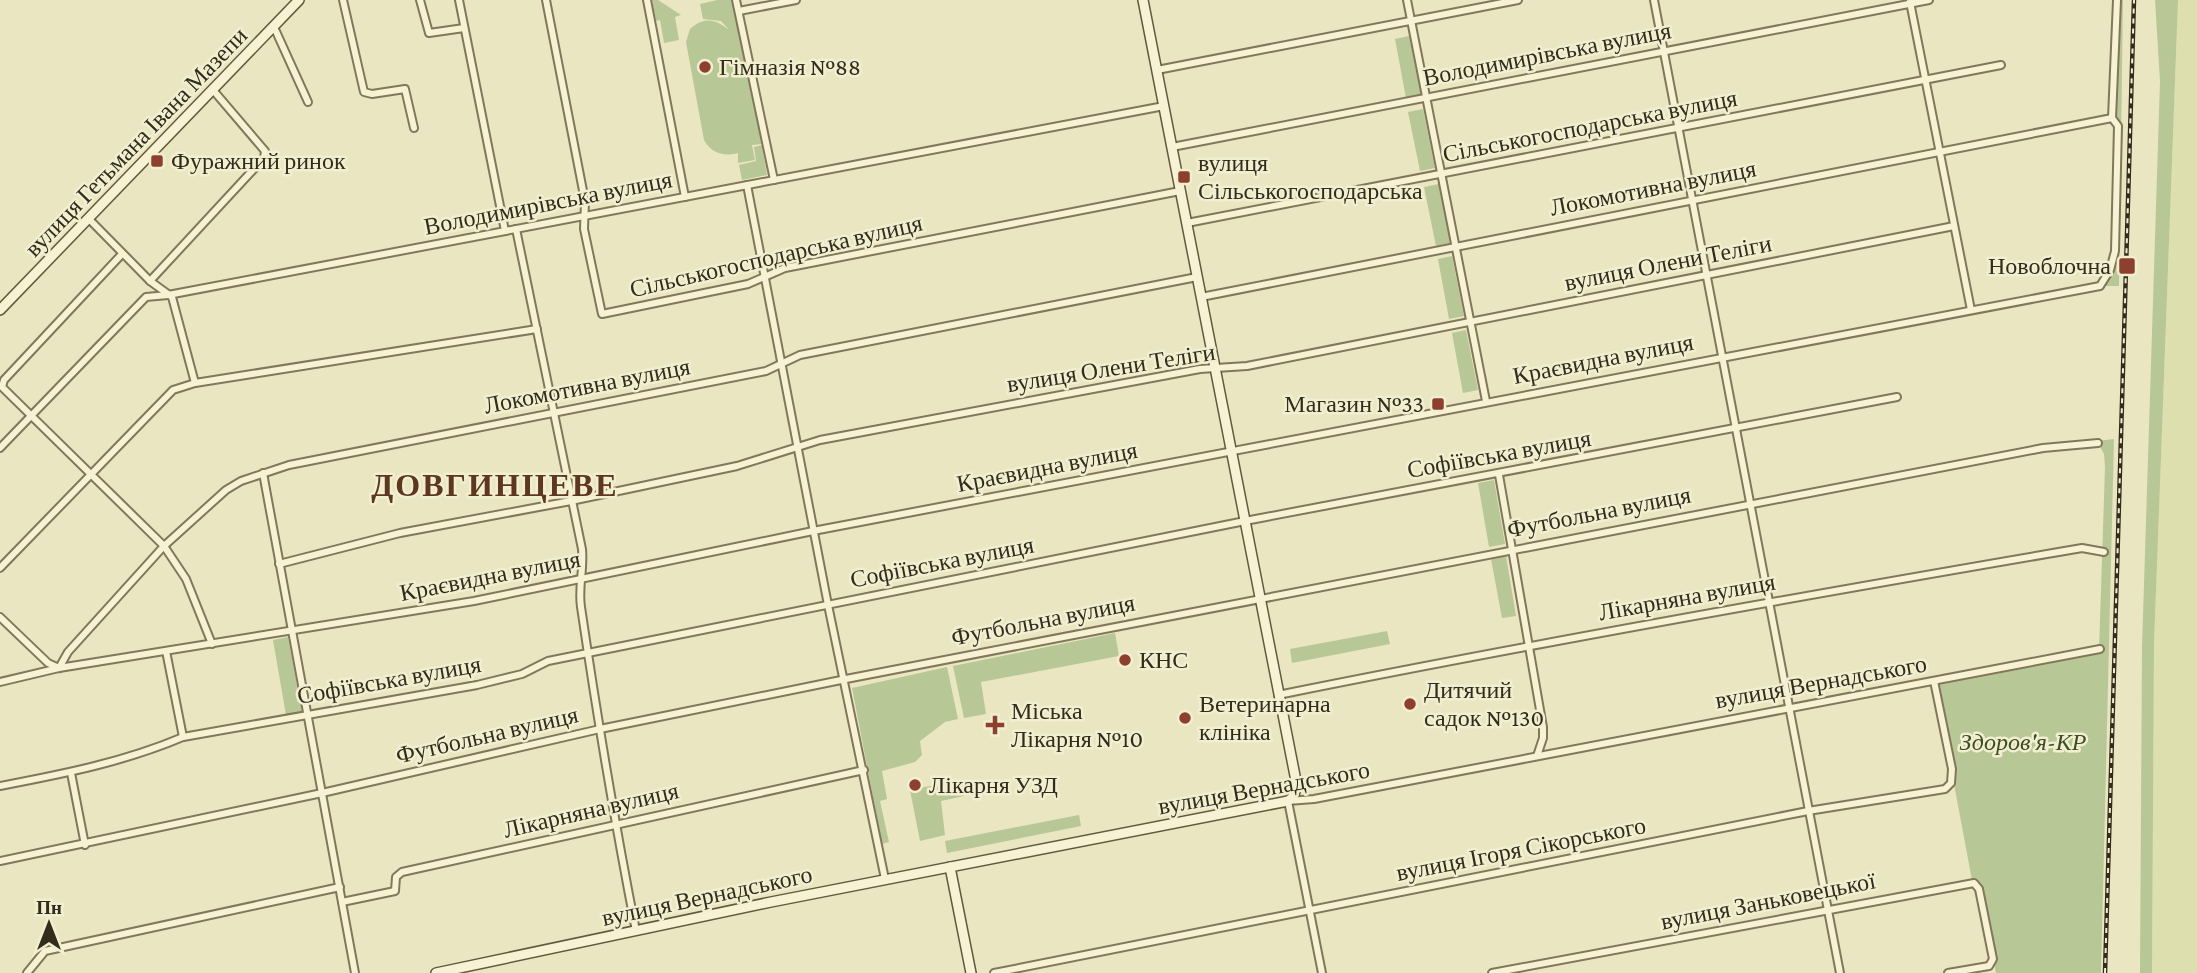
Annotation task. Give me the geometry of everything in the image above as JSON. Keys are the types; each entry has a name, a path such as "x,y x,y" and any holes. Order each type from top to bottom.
{"street":[{"name":"вулиця Гетьмана Івана Мазепи","path":"0,310 299,0"},
{"path":"343,0 364,92 372,94 405,89 414,128"},
{"path":"420,0 429,33 464,28"},
{"path":"458,0 505,231"},
{"path":"546,0 585,201 582,216"},
{"path":"647,0 685,197"},
{"path":"736,0 774,180"},
{"path":"739,11 796,0"},
{"path":"1143,0 1297,786 1293,797 1288,800 1322,973"},
{"path":"1407,0 1486,401"},
{"path":"1157,70 1518,0"},
{"path":"1654,0 1840,973"},
{"name":"Володимирівська вулиця","path":"1172,146 1929,0"},
{"path":"2112,118 2117,0"},
{"path":"1910,2 1971,310"},
{"path":"274,27 308,102"},
{"name":"Сільськогосподарська вулиця","path":"1186,223 2001,65"},
{"path":"150,281 264,158 265,151 213,90"},
{"name":"Володимирівська вулиця","path":"0,448 146,297 1164,107"},
{"name":"Локомотивна вулиця","path":"1201,297 2112,118"},
{"name":"Краєвидна вулиця","path":"0,682 59,668 474,601 813,531 2100,286 2110,270 2115,251 2118,126 2112,118"},
{"path":"747,185 813,531 846,679 885,879"},
{"name":"Сільськогосподарська вулиця","path":"582,216 602,314 748,284 785,268 1180,191"},
{"path":"88,218 150,281 172,297 195,383"},
{"name":"вулиця Олени Теліги","path":"279,564 400,533 737,466 797,446 1159,377 1470,323 1954,226"},
{"path":"516,229 582,549 580,604 615,825 636,931"},
{"path":"122,254 2,383 2,387 164,546 186,579 212,644"},
{"name":"Локомотивна вулиця","path":"59,668 68,652 164,546 226,490 263,473 305,461 766,372 800,355 1197,276"},
{"path":"0,568 90,472 173,390 195,383 537,329"},
{"name":"Софіївська вулиця","path":"0,786 71,773 151,750 183,737 477,685 522,674 548,661 1245,521 1499,475 1897,397"},
{"name":"Футбольна вулиця","path":"0,861 322,793 600,729 846,679 1749,503 2043,448 2098,443"},
{"path":"263,473 355,973"},
{"path":"1499,475 1543,727 1543,738 1537,756"},
{"name":"Лікарняна вулиця","path":"1278,695 1528,645 1769,601 2082,548 2104,552"},
{"path":"0,617 48,663 59,668"},
{"name":"вулиця Вернадського","path":"436,973 885,879 1288,800 1314,799 2100,649"},
{"path":"166,651 183,737"},
{"name":"вулиця Ігоря Сікорського","path":"994,973 1808,811 1948,788 1952,769 1934,681"},
{"name":"Лікарняна вулиця","path":"342,902 395,891 396,877 402,872 864,770"},
{"path":"71,773 85,845"},
{"path":"950,867 971,973"},
{"name":"вулиця Заньковецької","path":"1492,973 1974,883 1979,889 1993,958 1989,966 1948,973"},
{"path":"27,973 45,951 340,887"}],"green space":[{"path":"652,0 658,0 681,15 675,17 679,40 664,43 660,20 656,21"},
{"path":"732,0 762,144 752,145 755,160 738,163 738,153 718,153 704,140 686,42 690,29 700,22 715,21 729,30 721,21 703,19 700,4"},
{"path":"2117,0 2123,0 2119,286 2100,286 2110,270 2115,251 2118,126 2112,118"},
{"path":"2155,0 2178,0 2154,645 2152,973 2140,973 2142,647 2160,81"},
{"path":"2178,0 2197,0 2197,973 2152,973 2154,645"},
{"path":"1409,36 1421,95 1406,98 1395,39"},
{"path":"1423,109 1435,168 1420,171 1408,112"},
{"path":"762,145 767,175 742,180 739,165 756,161 754,147"},
{"path":"1439,184 1450,243 1436,246 1424,187"},
{"path":"1452,256 1464,316 1449,319 1438,259"},
{"path":"1466,330 1478,390 1463,393 1452,333"},
{"name":"Здоров'я-КР","path":"2114,439 2101,973 1996,973 1979,888 1972,880 1935,683 2099,651 2105,467 2104,454 2097,441"},
{"path":"1494,480 1505,544 1489,547 1478,483"},
{"path":"1506,556 1516,616 1502,618 1491,559"},
{"path":"1387,631 1390,644 1292,663 1290,649"},
{"path":"1115,633 1119,656 981,682 986,714 964,718 953,666"},
{"path":"288,637 302,712 286,715 273,640"},
{"path":"947,667 958,719 945,722 920,741 922,755 915,762 882,771 887,799 880,801 889,842 882,844 852,688"},
{"path":"961,780 964,796 941,801 945,835 920,841 910,790"},
{"path":"1079,815 1081,826 947,853 945,841"}],"railway":[{"path":"2105,973 2134,0"}],"place":[{"name":"Гімназія №88","path":"705,67"},
{"name":"Фуражний ринок","path":"157,161"},
{"name":"вулиця Сільськогосподарська","path":"1184,177"},
{"name":"Новоблочна","path":"2127,266"},
{"name":"Магазин №33","path":"1438,404"},
{"name":"КНС","path":"1125,660"},
{"name":"Дитячий садок №130","path":"1410,704"},
{"name":"Ветеринарна клініка","path":"1185,718"},
{"name":"Міська Лікарня №10","path":"995,725"},
{"name":"Лікарня УЗД","path":"915,785"}],"district":[{"name":"ДОВГИНЦЕВЕ","path":"495,485"}]}
